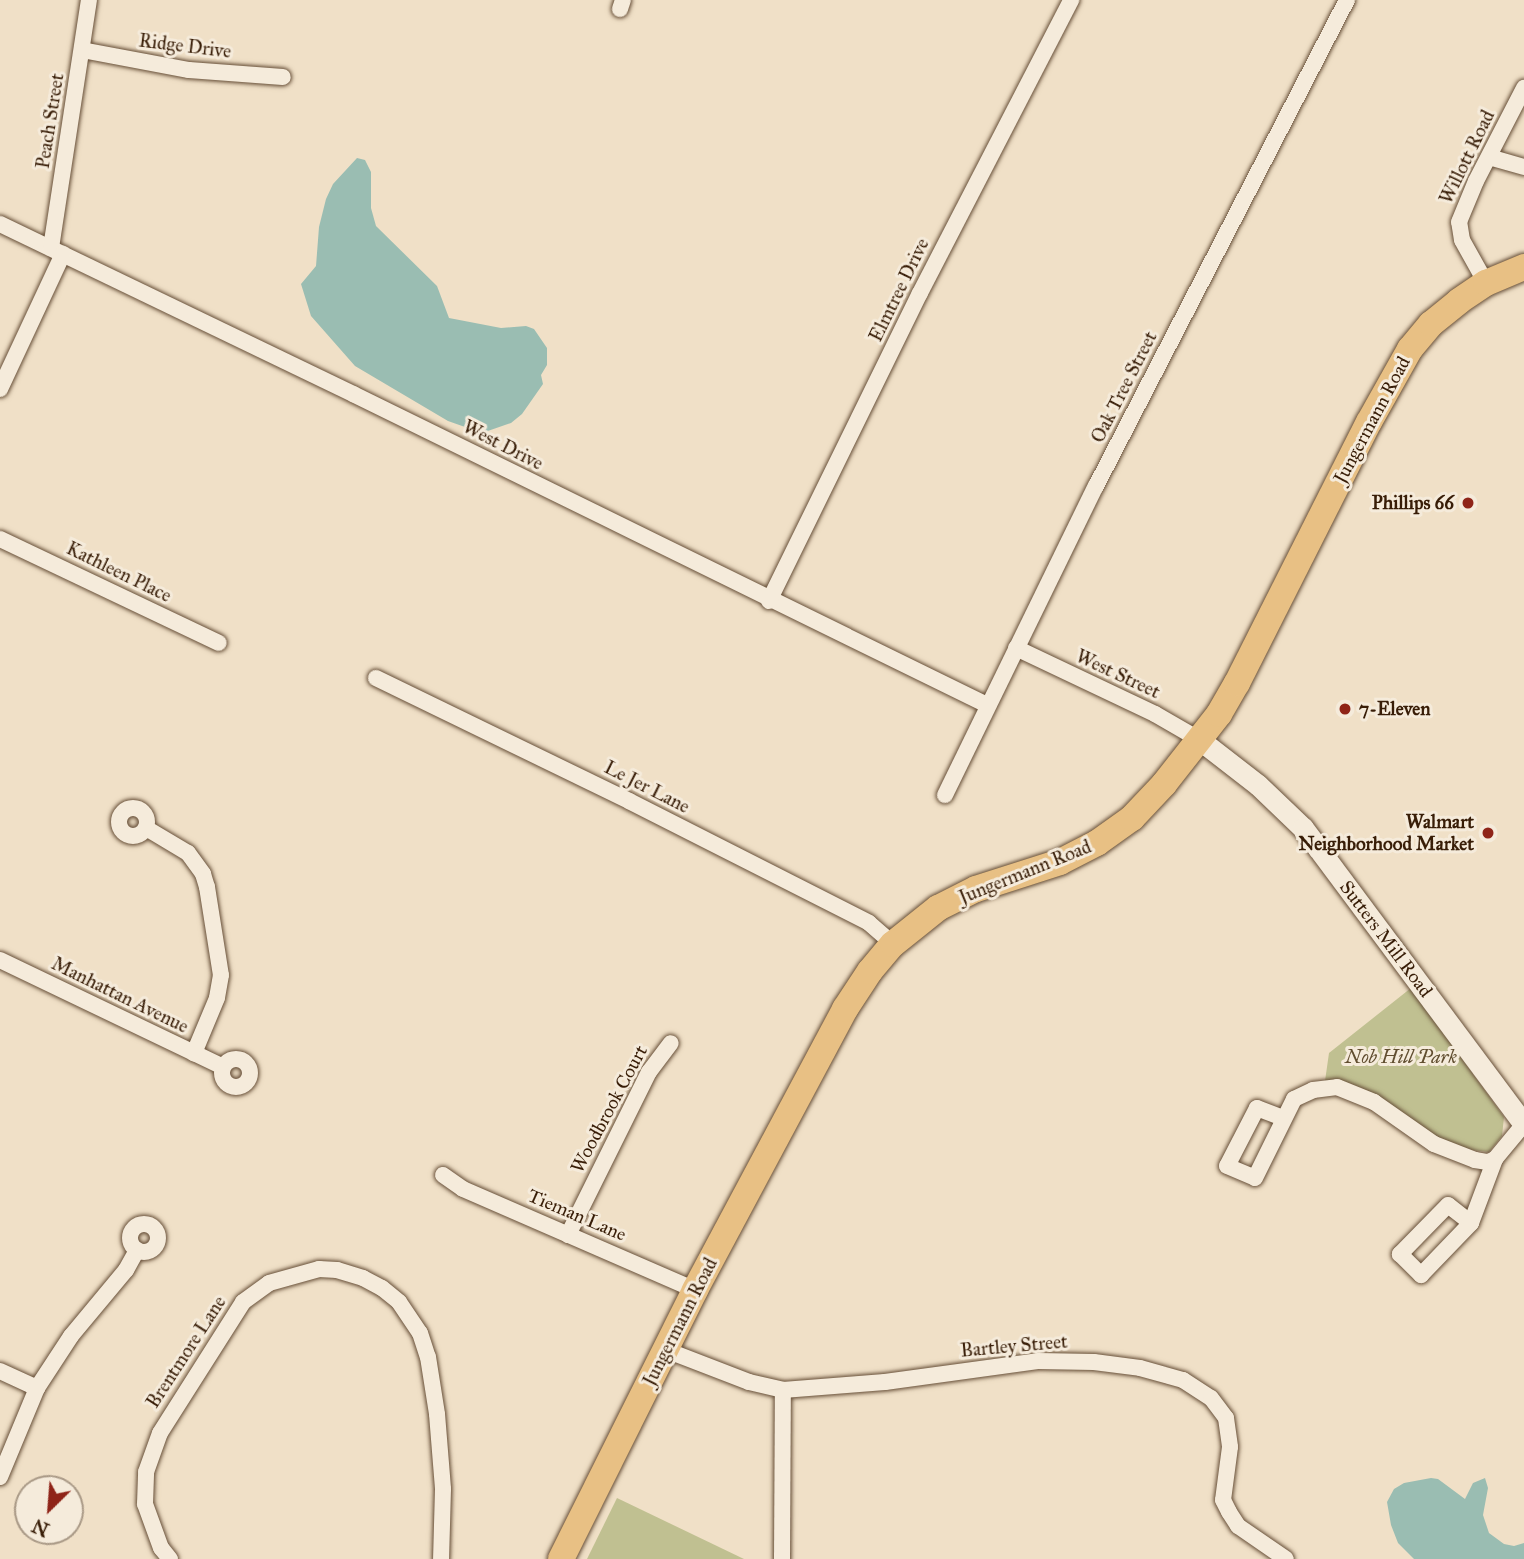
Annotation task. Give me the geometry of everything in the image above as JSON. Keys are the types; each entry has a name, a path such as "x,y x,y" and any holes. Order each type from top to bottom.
{"main road":[{"name":"Jungermann Road","path":"561,1559 695,1290 845,1009 893,944 938,908 976,889 1060,862 1097,843 1132,818 1200,740 1237,683 1395,372 1431,324 1486,283 1524,267"}],"street":[{"name":"Peach Street","path":"0,389 57,251 89,0"},
{"name":"Elmtree Drive","path":"769,601 920,293 1071,0"},
{"name":"Oak Tree Street","path":"945,795 987,705 1347,0"},
{"name":"Ridge Drive","path":"82,50 189,70 283,77"},
{"name":"Willott Road","path":"1486,283 1462,240 1459,222 1524,89"},
{"path":"1489,156 1524,167"},
{"name":"West Drive","path":"0,224 365,399 769,601 987,705"},
{"name":"Kathleen Place","path":"0,539 219,643"},
{"name":"West Street","path":"1016,648 1155,714 1200,740"},
{"name":"Le Jer Lane","path":"376,678 629,801 869,923 893,944"},
{"name":"Sutters Mill Road","path":"1200,740 1258,785 1303,828 1380,939 1524,1124"},
{"path":"146,828 188,853 203,874 207,887 221,962 221,983 194,1053"},
{"name":"Manhattan Avenue","path":"0,960 161,1040 222,1067"},
{"name":"Woodbrook Court","path":"568,1235 649,1072 671,1043"},
{"path":"1283,1118 1294,1099 1313,1090 1337,1087 1374,1102 1434,1144 1475,1160 1488,1162 1495,1159 1511,1143 1524,1124"},
{"path":"1471,1223 1448,1205 1400,1254 1421,1275 1471,1223 1495,1159"},
{"name":"Tieman Lane","path":"443,1175 463,1189 695,1290"},
{"path":"0,1477 37,1388 71,1336 126,1270 137,1250"},
{"name":"Brentmore Lane","path":"170,1559 161,1548 145,1504 146,1472 160,1433 243,1302 269,1283 319,1269 363,1278 382,1289 405,1309 420,1333 428,1357 437,1414 443,1489 441,1559"},
{"name":"Bartley Street","path":"666,1350 749,1382 783,1390 886,1382 1038,1361 1094,1362 1140,1368 1183,1380 1211,1398 1226,1418 1230,1447 1223,1500 1228,1512 1238,1526 1286,1559"},
{"path":"0,1371 37,1388"},
{"path":"782,1559 783,1390"}],"green space":[{"name":"Nob Hill Park","path":"1411,988 1504,1117 1502,1136 1489,1152 1454,1148 1370,1092 1346,1083 1325,1081 1329,1053"},
{"path":"617,1498 744,1559 587,1559"}],"water":[{"path":"357,158 365,160 371,172 371,208 376,226 437,286 449,318 501,328 526,326 534,329 547,348 547,365 541,375 543,384 522,414 511,423 482,433 448,421 355,366 311,316 301,284 316,266 319,227 326,199 333,184"},
{"path":"1431,1478 1438,1479 1465,1499 1473,1483 1485,1478 1488,1488 1483,1515 1489,1533 1504,1544 1514,1546 1524,1543 1524,1559 1414,1559 1398,1543 1387,1502 1394,1489 1404,1483"}],"place":[{"name":"Phillips 66","path":"1468,503"},
{"name":"7-Eleven","path":"1345,709"},
{"name":"Walmart Neighborhood Market","path":"1488,833"}]}
